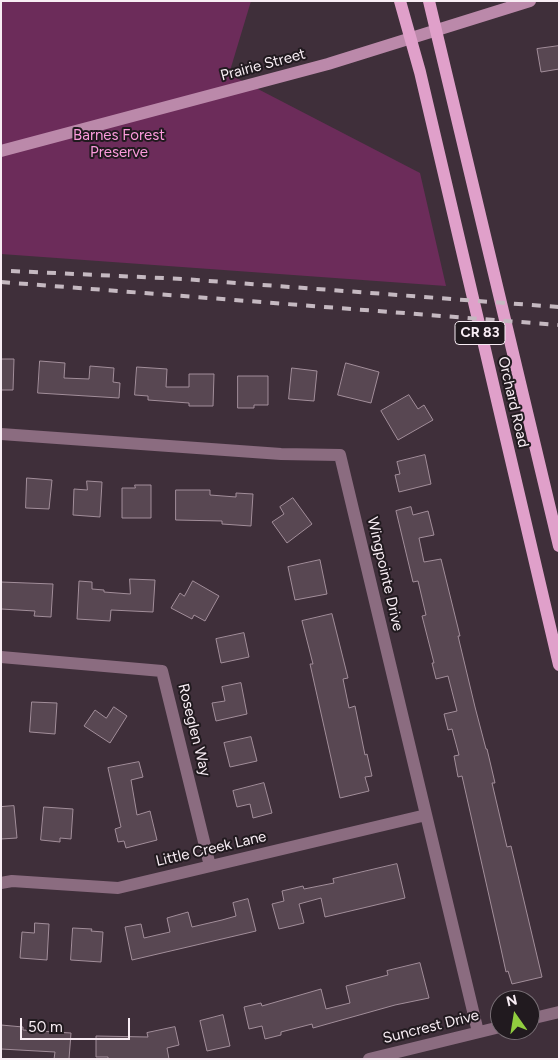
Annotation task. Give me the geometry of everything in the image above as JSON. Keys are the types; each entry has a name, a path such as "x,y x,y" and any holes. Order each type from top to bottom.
{"main road":[{"name":"Orchard Road","path":"400,1 420,72 464,267 559,665"},
{"name":"Orchard Road","path":"429,1 559,546"}],"street":[{"name":"Prairie Street","path":"1,151 328,64 530,1"},
{"name":"Wingpointe Drive","path":"1,434 281,454 340,455 478,1032"},
{"name":"Roseglen Way","path":"1,657 162,671 210,866"},
{"name":"Little Creek Lane","path":"1,883 12,880 118,888 426,815"},
{"path":"540,1017 559,1012"},
{"name":"Suncrest Drive","path":"369,1059 490,1029"}],"green space":[{"name":"Barnes Forest Preserve","path":"1,1 251,1 229,74 420,173 446,286 1,254"}],"building":[{"path":"559,46 559,69 541,72 537,49"},
{"path":"1,359 14,359 13,390 1,390"},
{"path":"40,361 65,363 64,378 89,379 90,366 114,368 113,382 120,383 119,398 38,393"},
{"path":"346,363 379,372 371,403 338,395"},
{"path":"137,367 167,369 166,387 189,387 189,374 214,374 213,406 189,406 189,403 148,400 148,396 135,395"},
{"path":"292,368 317,371 314,401 289,399"},
{"path":"238,376 268,376 268,405 254,405 254,408 238,408"},
{"path":"409,395 418,409 424,405 433,420 398,440 381,411"},
{"path":"425,455 431,484 399,492 395,475 400,474 397,462"},
{"path":"27,478 52,480 49,509 26,508"},
{"path":"87,481 102,482 100,517 73,515 74,489 87,490"},
{"path":"135,485 151,485 151,518 122,518 122,488 135,488"},
{"path":"176,490 210,490 210,495 236,497 236,493 253,494 251,526 222,524 222,521 176,520"},
{"path":"293,498 312,524 287,543 272,522 284,514 280,507"},
{"path":"411,507 413,515 428,511 434,535 419,538 424,562 441,559 475,707 495,783 492,783 507,847 511,846 542,977 512,984 508,971 506,972 462,776 458,777 454,756 459,755 452,729 448,730 444,714 457,711 448,676 436,679 432,663 434,663 422,616 426,615 418,581 413,582 396,511"},
{"path":"320,560 327,594 295,600 288,567"},
{"path":"130,579 155,580 153,612 111,610 110,621 77,619 79,581 92,582 92,589 130,594"},
{"path":"193,581 219,596 205,621 194,615 192,619 171,608 180,593 184,596"},
{"path":"1,582 53,584 51,617 34,616 35,611 1,609"},
{"path":"332,614 348,678 343,679 349,708 355,706 365,755 367,754 372,776 365,777 369,791 340,798 310,664 313,664 302,621"},
{"path":"244,633 249,657 221,663 216,639"},
{"path":"241,683 247,714 216,721 212,703 225,701 222,687"},
{"path":"32,702 57,703 55,734 30,732"},
{"path":"114,707 127,716 110,743 84,726 95,710 106,718"},
{"path":"251,737 257,761 230,767 224,743"},
{"path":"139,762 143,777 131,780 137,815 150,811 157,840 126,848 124,841 118,842 115,829 121,827 108,768"},
{"path":"264,783 272,813 253,818 250,804 237,807 233,791"},
{"path":"14,806 17,838 1,839 1,807"},
{"path":"44,807 73,809 71,839 60,838 60,842 41,840"},
{"path":"397,864 405,898 325,917 321,898 299,904 304,923 279,929 272,904 284,901 282,891 303,886 304,889 334,883 333,879"},
{"path":"248,899 256,931 132,960 125,927 141,924 144,938 170,932 167,918 188,912 192,927 236,916 233,903"},
{"path":"35,923 49,924 47,960 20,958 22,932 34,933"},
{"path":"73,928 92,929 91,931 103,932 101,962 71,960"},
{"path":"420,963 429,998 395,1005 313,1028 312,1024 281,1032 281,1035 265,1039 262,1026 249,1029 244,1007 261,1003 262,1006 321,989 326,1009 350,1003 346,986 388,975 387,971"},
{"path":"223,1015 230,1046 207,1051 200,1021"},
{"path":"1,1025 23,1027 23,1030 71,1033 69,1059 54,1059 55,1052 1,1049"},
{"path":"175,1027 179,1045 167,1048 169,1059 108,1059 108,1057 96,1057 96,1036 148,1037 147,1033"}],"railway":[{"path":"11,271 183,279 559,307"},
{"path":"1,282 559,325"}]}
